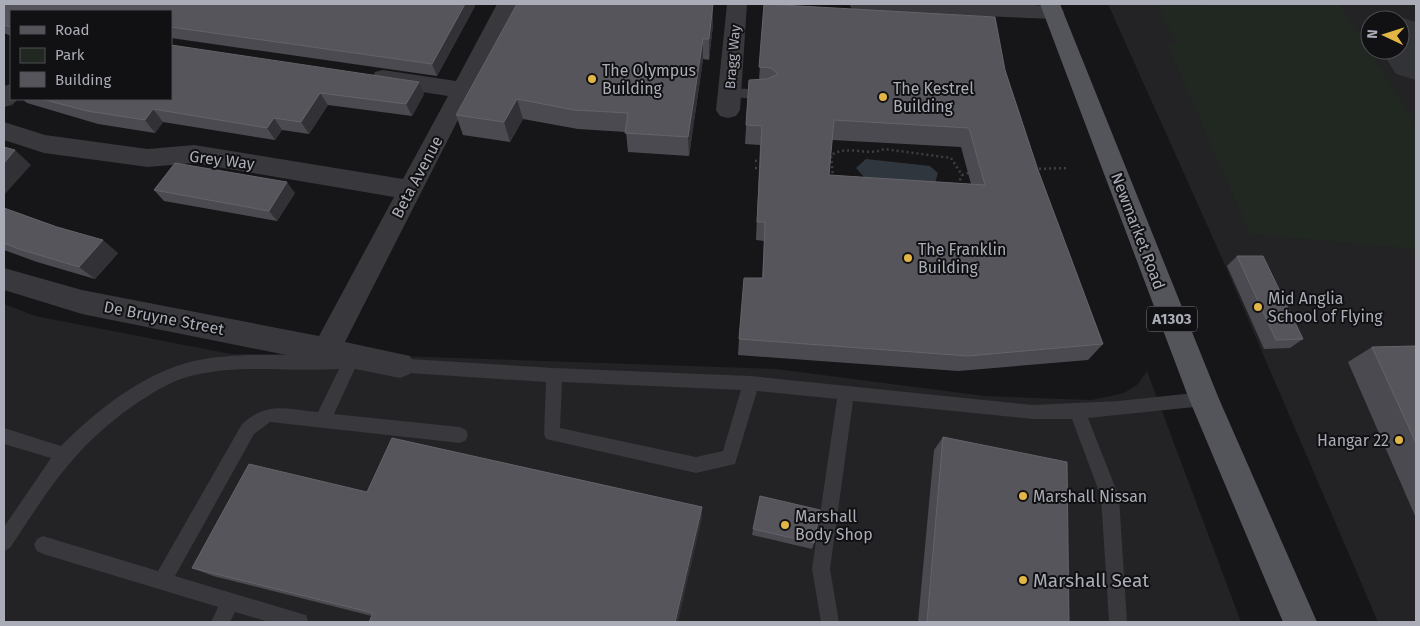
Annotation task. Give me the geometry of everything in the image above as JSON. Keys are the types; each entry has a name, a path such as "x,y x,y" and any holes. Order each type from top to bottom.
{"main road":[{"name":"Newmarket Road","path":"1051,8 1204,399 1300,622"}],"street":[{"name":"Beta Avenue","path":"338,356 410,190 507,4"},
{"name":"Bragg Way","path":"729,101 737,4"},
{"path":"859,4 1051,8"},
{"path":"366,75 463,90"},
{"name":"Grey Way","path":"4,132 54,145 148,158 194,154 410,190"},
{"name":"De Bruyne Street","path":"4,279 29,288 82,302 338,356 400,365"}],"lane":[{"path":"729,101 768,94"},
{"path":"6,535 65,455 96,424 147,387 192,368 338,356 323,420"},
{"path":"400,365 554,375 751,383 1033,412 1078,412 1168,405 1204,399"},
{"path":"554,375 552,434 696,465 729,458 751,383"},
{"path":"830,622 822,569 846,392"},
{"path":"1078,412 1110,497 1118,622"},
{"path":"162,582 248,429 259,418 270,415 460,435"},
{"path":"4,436 65,455"},
{"path":"43,545 230,603 299,622"},
{"path":"220,622 230,603"}],"path":[{"path":"891,143 892,150"},
{"path":"838,181 831,176 831,155 841,149 877,152 892,150 951,158 962,175"},
{"path":"755,161 773,158"},
{"path":"823,161 831,164"},
{"path":"755,168 764,168"},
{"path":"1032,169 1069,168"},
{"path":"956,188 962,175 978,170"}],"shaded area":[{"path":"1108,4 1416,4 1416,622 1378,622 1221,256"},
{"path":"866,159 930,166 938,173 935,183 917,183 864,177 856,168"},
{"path":"4,304 35,316 231,354 339,354 776,369 985,396 1092,400 1124,393 1138,384 1147,371 1241,622 4,622"}],"green space":[{"path":"1207,4 1340,4 1360,36 1360,60 1375,60 1416,125 1416,249 1250,234 1167,44 1177,44 1157,6 1207,6"}],"building":[{"path":"4,4 465,4 432,64 172,27 172,10 10,10 10,27 4,25"},
{"name":"The Olympus Building","path":"517,4 713,4 709,39 703,39 688,137 625,133 628,113 574,110 517,99 504,122 456,115"},
{"path":"764,4 995,17 1005,70 1038,170 1103,344 968,356 739,339 744,278 763,278 765,222 757,222 762,126 746,125 749,80 767,79 778,74 771,68 759,67","holes":["834,120 969,128 985,185 829,175"]},
{"path":"172,45 419,82 406,104 320,93 301,122 274,118 267,128 153,109 145,120 87,111 46,100 172,100"},
{"path":"4,147 15,150 4,163"},
{"path":"175,163 287,182 269,211 154,190"},
{"path":"4,208 57,227 103,240 79,267 19,249 4,243"},
{"path":"1237,256 1263,256 1303,339 1276,340"},
{"path":"1416,346 1416,443 1372,347"},
{"path":"943,437 1067,462 1069,622 927,622"},
{"path":"392,438 702,507 675,622 369,622 373,613 192,568 249,464 367,492"},
{"name":"Marshall Body Shop","path":"760,496 820,510 814,543 753,529"}],"taxiway":[{"path":"1410,51 1416,60"}],"place":[{"name":"The Olympus Building","path":"592,79"},
{"name":"The Kestrel Building","path":"883,97"},
{"name":"The Franklin Building","path":"908,258"},
{"name":"Mid Anglia School of Flying","path":"1258,307"},
{"name":"Hangar 22","path":"1399,440"},
{"name":"Marshall Nissan","path":"1023,496"},
{"name":"Marshall Body Shop","path":"785,525"},
{"name":"Marshall Seat","path":"1023,580"}]}
